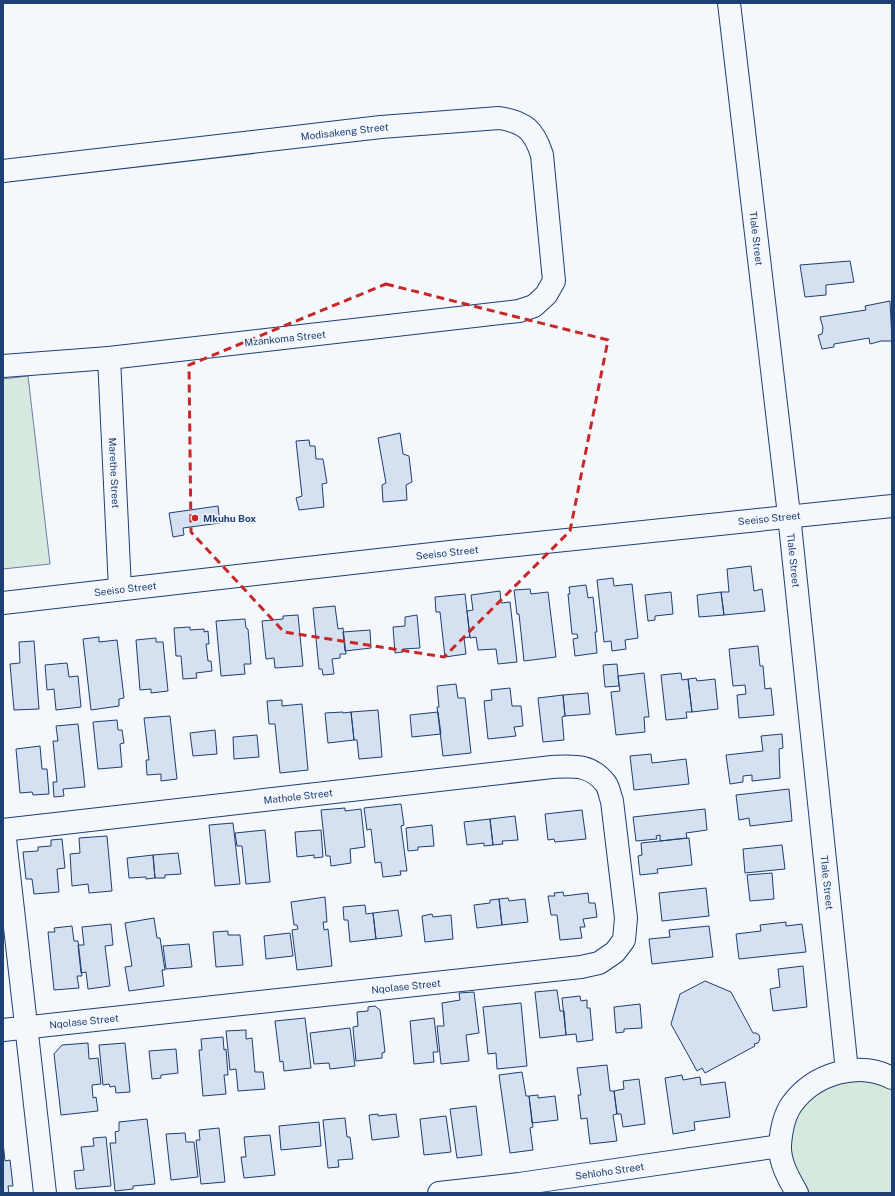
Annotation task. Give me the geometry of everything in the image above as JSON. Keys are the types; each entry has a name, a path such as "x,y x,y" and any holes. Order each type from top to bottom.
{"street":[{"name":"Tlale Street","path":"729,3 789,516 847,1071"},
{"name":"Modisakeng Street","path":"3,172 381,127 499,118 513,120 529,129 538,141 542,155 554,281"},
{"name":"Mzankoma Street","path":"3,366 108,358 519,311 534,306 546,295 554,281"},
{"name":"Marethe Street","path":"108,358 120,589"},
{"name":"Seeiso Street","path":"3,603 789,516 892,506"},
{"name":"Mathole Street","path":"3,830 552,767 576,766 593,771"},
{"name":"Nqolase Street","path":"3,1030 581,967 599,963 615,952 624,940 626,918 612,801 607,784 593,771"},
{"path":"3,830 45,1193"},
{"path":"797,1193 785,1173 780,1146 785,1120 792,1105 810,1085 833,1073 860,1069 886,1075 892,1078"},
{"name":"Sehloho Street","path":"439,1193 520,1189 780,1146"}],"highlighted area":[{"path":"386,284 608,340 570,531 444,657 284,632 191,532 189,365"}],"shaded area":[{"path":"28,376 50,564 3,569 3,379"},
{"path":"864,1078 892,1088 892,1193 810,1193 800,1181 790,1153 793,1123 809,1098 834,1082"}],"building":[{"path":"850,261 854,282 826,285 826,295 805,297 800,265"},
{"path":"890,301 892,341 881,341 870,344 869,338 834,344 834,347 822,349 818,335 822,334 823,328 820,317 866,310 865,306"},
{"path":"400,433 403,454 409,456 412,482 406,485 407,500 383,502 382,485 386,483 378,438"},
{"path":"309,440 310,446 315,446 316,459 323,459 327,483 322,484 324,507 299,510 296,498 302,496 296,441"},
{"name":"Mkuhu Box","path":"218,506 220,523 183,528 184,535 173,537 169,513"},
{"path":"751,566 754,591 762,589 765,611 724,615 721,592 729,592 727,569"},
{"path":"613,578 614,586 632,584 638,638 625,640 626,649 612,651 611,641 604,642 597,580"},
{"path":"586,585 588,598 593,597 597,632 595,632 597,653 575,656 573,639 578,638 577,634 572,634 568,594 570,594 569,587"},
{"path":"530,589 531,594 548,592 556,657 524,661 519,614 517,614 514,590"},
{"path":"500,591 501,603 510,602 517,662 498,664 496,649 478,650 476,637 470,638 467,611 473,610 471,595"},
{"path":"671,592 673,614 655,616 655,620 648,621 645,595"},
{"path":"721,592 724,615 699,617 697,595"},
{"path":"465,594 470,637 464,638 466,654 445,657 440,612 436,612 435,597"},
{"path":"335,606 338,629 343,628 346,654 340,654 340,658 332,659 334,674 323,675 322,669 319,669 313,608"},
{"path":"298,615 303,666 275,668 274,658 266,659 262,621 283,619 283,616"},
{"path":"417,615 420,648 403,649 403,652 395,653 393,627 405,626 405,617"},
{"path":"245,619 246,628 248,629 251,664 244,664 245,674 221,676 216,621"},
{"path":"190,627 190,630 204,629 204,632 208,631 209,644 206,644 208,661 211,661 212,671 196,673 197,678 183,679 181,656 176,656 174,628"},
{"path":"370,630 371,648 345,651 343,632"},
{"path":"99,637 99,642 117,640 124,698 119,699 119,706 91,710 83,639"},
{"path":"156,638 156,642 163,642 168,691 151,693 151,689 140,690 136,640"},
{"path":"34,641 39,709 14,710 10,664 20,663 19,642"},
{"path":"758,646 760,666 763,666 765,689 771,688 774,715 739,718 737,695 746,694 745,685 733,686 729,649"},
{"path":"67,663 69,677 78,676 81,707 56,710 54,689 47,690 45,665"},
{"path":"617,664 619,686 605,687 603,665"},
{"path":"644,673 649,717 644,717 645,732 616,735 611,692 620,691 618,676"},
{"path":"681,673 682,680 688,679 692,712 686,712 687,718 666,720 661,675"},
{"path":"696,678 697,681 715,679 718,709 692,712 688,679"},
{"path":"456,684 458,698 465,698 471,753 443,756 437,707 439,707 437,686"},
{"path":"510,688 512,706 521,706 523,726 514,727 516,736 488,739 484,701 492,700 491,690"},
{"path":"588,693 590,714 565,716 563,695"},
{"path":"563,695 565,716 562,717 564,740 543,742 538,698"},
{"path":"282,700 282,706 302,704 308,770 280,773 275,724 269,724 267,701"},
{"path":"378,710 382,757 359,759 357,740 354,740 351,712"},
{"path":"351,712 354,740 328,743 325,713"},
{"path":"438,712 441,734 412,737 410,715"},
{"path":"170,716 177,779 161,781 161,774 147,775 146,760 149,760 144,718"},
{"path":"117,720 118,730 122,730 124,743 120,744 122,767 98,769 93,722"},
{"path":"78,724 85,787 63,789 64,796 54,797 53,782 57,782 53,741 58,741 56,726"},
{"path":"215,730 217,754 193,756 190,733"},
{"path":"782,734 783,748 779,749 780,778 752,781 752,775 743,776 743,782 730,784 726,755 763,751 761,736"},
{"path":"257,735 259,757 234,759 233,737"},
{"path":"40,746 42,769 47,769 49,794 33,795 32,792 20,793 16,749"},
{"path":"651,754 652,763 686,759 689,784 634,790 630,756"},
{"path":"789,789 792,821 750,826 749,818 739,820 736,795"},
{"path":"401,804 404,825 401,826 407,871 400,871 401,875 383,877 381,862 375,863 371,829 367,830 364,808"},
{"path":"345,808 345,811 361,809 365,847 350,849 351,863 331,866 330,856 326,856 321,810"},
{"path":"705,809 707,830 686,833 687,838 660,841 660,835 656,836 657,839 636,841 633,817"},
{"path":"582,810 586,839 555,842 554,839 548,840 545,814"},
{"path":"515,816 518,840 502,841 503,844 493,845 490,819"},
{"path":"490,819 493,845 484,846 484,843 467,845 464,822"},
{"path":"233,823 240,884 215,886 209,825"},
{"path":"432,825 434,846 418,847 418,850 408,851 406,828"},
{"path":"265,830 270,882 246,884 242,846 237,846 235,833"},
{"path":"321,830 323,857 314,858 314,855 297,857 295,832"},
{"path":"107,836 112,891 89,893 88,884 72,886 70,854 80,853 79,838"},
{"path":"689,838 692,865 657,869 658,873 640,875 638,856 642,855 641,843"},
{"path":"62,839 65,868 57,869 59,892 34,894 32,879 26,879 23,852 38,851 38,847 51,846 51,840"},
{"path":"782,845 785,869 745,873 743,849"},
{"path":"178,853 181,874 165,875 165,878 155,878 153,855"},
{"path":"153,855 155,878 129,878 127,858"},
{"path":"772,873 774,899 750,901 747,875"},
{"path":"706,888 709,916 662,921 659,893"},
{"path":"563,892 564,896 588,893 589,903 595,903 597,917 583,919 585,927 580,927 582,938 560,940 557,915 551,915 548,896 555,896 554,893"},
{"path":"325,897 327,922 323,922 324,930 328,929 332,966 297,970 292,930 298,929 297,925 294,925 291,902"},
{"path":"508,898 509,901 525,899 528,922 502,925 499,899"},
{"path":"499,899 502,925 477,928 474,905 490,903 490,900"},
{"path":"365,905 366,914 373,913 376,939 350,942 348,920 344,920 343,907"},
{"path":"398,910 402,936 376,939 373,913"},
{"path":"432,914 433,917 451,915 453,939 425,942 422,916"},
{"path":"154,918 157,938 160,938 165,970 162,970 164,986 129,991 125,967 132,966 125,923"},
{"path":"786,922 786,926 802,924 806,952 739,959 736,934 761,931 760,925"},
{"path":"111,924 113,945 105,946 110,986 88,989 86,972 81,973 78,945 84,945 82,927"},
{"path":"72,926 74,941 78,941 82,976 77,976 79,988 54,990 48,932 55,932 54,928"},
{"path":"709,926 713,957 652,964 649,939 670,937 669,930"},
{"path":"228,931 228,935 240,935 243,965 216,967 213,932"},
{"path":"290,933 293,956 266,959 264,936"},
{"path":"189,944 192,967 166,969 163,946"},
{"path":"803,966 807,1007 773,1011 770,989 780,987 778,969"},
{"path":"705,981 731,992 753,1033 759,1035 760,1039 758,1043 754,1044 755,1046 705,1073 702,1068 697,1071 671,1024 680,994"},
{"path":"557,990 560,1011 564,1011 566,1035 540,1038 535,992"},
{"path":"474,992 479,1033 466,1035 469,1061 441,1064 437,1026 444,1026 442,1003 460,1000 459,993"},
{"path":"580,996 581,1001 587,1000 587,1008 590,1008 593,1040 577,1042 576,1034 566,1035 562,998"},
{"path":"521,1003 527,1066 497,1069 496,1053 488,1054 483,1007"},
{"path":"640,1004 642,1028 624,1029 624,1032 616,1033 614,1007"},
{"path":"375,1006 380,1010 385,1052 382,1053 382,1058 356,1061 353,1027 358,1026 357,1012 368,1011 368,1007"},
{"path":"305,1018 311,1068 284,1071 283,1061 280,1062 275,1021"},
{"path":"434,1018 438,1052 433,1052 434,1062 414,1064 410,1021"},
{"path":"350,1028 355,1066 330,1069 329,1063 314,1064 310,1033"},
{"path":"246,1030 246,1039 252,1038 255,1072 263,1072 265,1089 238,1091 236,1069 230,1070 226,1031"},
{"path":"223,1037 224,1050 226,1049 228,1075 224,1075 226,1094 203,1096 199,1050 202,1050 201,1039"},
{"path":"88,1043 89,1059 98,1058 101,1084 92,1085 93,1098 96,1097 98,1111 61,1115 54,1054 62,1045"},
{"path":"125,1043 130,1092 116,1093 115,1086 110,1087 109,1084 103,1085 99,1045"},
{"path":"176,1049 178,1073 161,1075 161,1078 152,1079 149,1051"},
{"path":"607,1065 610,1091 614,1091 617,1114 613,1115 617,1141 590,1144 587,1118 581,1119 578,1095 581,1095 577,1068"},
{"path":"522,1072 526,1096 529,1096 533,1127 530,1128 533,1150 510,1153 499,1075"},
{"path":"682,1075 683,1080 700,1077 701,1085 725,1082 730,1117 694,1122 695,1130 673,1134 665,1078"},
{"path":"639,1079 645,1124 623,1127 621,1114 617,1114 614,1091 624,1089 623,1081"},
{"path":"538,1095 538,1098 555,1096 558,1120 532,1123 529,1096"},
{"path":"476,1106 482,1155 457,1158 450,1109"},
{"path":"378,1114 378,1116 396,1114 399,1137 372,1140 369,1115"},
{"path":"446,1116 451,1152 424,1155 420,1119"},
{"path":"345,1118 347,1137 350,1137 353,1159 338,1160 339,1167 328,1168 323,1120"},
{"path":"147,1119 155,1184 133,1186 133,1189 115,1191 110,1143 116,1143 115,1132 119,1131 119,1122"},
{"path":"319,1122 321,1146 281,1150 279,1126"},
{"path":"219,1128 225,1182 201,1184 196,1140 200,1140 199,1130"},
{"path":"185,1133 186,1142 194,1142 198,1177 171,1180 166,1134"},
{"path":"270,1135 275,1175 244,1178 241,1157 246,1157 244,1137"},
{"path":"106,1137 111,1186 76,1189 74,1171 84,1170 81,1147 94,1146 93,1138"},
{"path":"3,1142 5,1161 10,1160 13,1186 8,1186 9,1193 3,1193"}],"place":[{"name":"Mkuhu Box","path":"195,518"}]}
